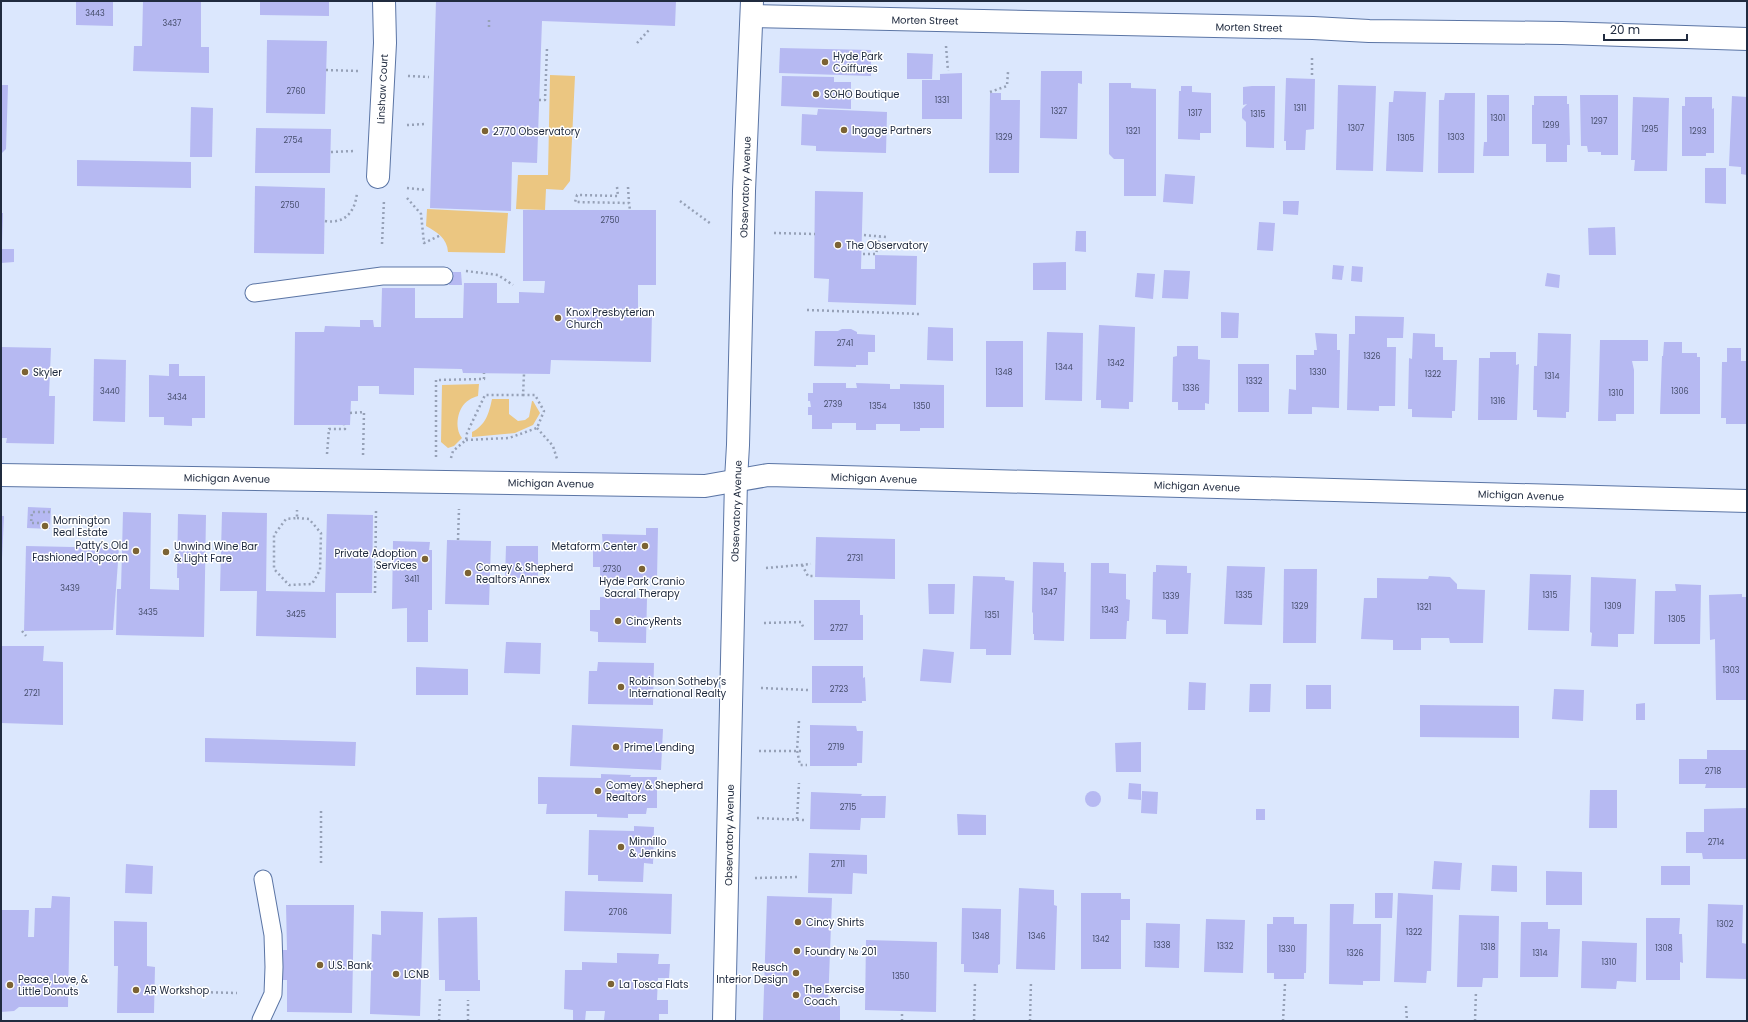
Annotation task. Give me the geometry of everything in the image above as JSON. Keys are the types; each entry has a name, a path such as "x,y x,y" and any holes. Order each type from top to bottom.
{"street":[{"name":"Linshaw Court","path":"378,177 393,74 384,1"},
{"name":"Morten Street","path":"752,9 1369,31 1555,33 1747,39"},
{"name":"Observatory Avenue","path":"724,1021 736,480 752,9"},
{"name":"Michigan Avenue","path":"1,475 705,486 768,475 1747,501"}],"lane":[{"path":"254,293 382,276 444,276"},
{"path":"261,1020 273,994 274,967 273,935 263,879"}],"path":[{"path":"489,20 489,29"},
{"path":"637,43 649,30"},
{"path":"946,44 948,71"},
{"path":"539,100 545,100 547,48"},
{"path":"1312,55 1312,75"},
{"path":"326,70 429,77"},
{"path":"990,92 1007,86 1008,72"},
{"path":"402,125 426,124"},
{"path":"378,177 384,199 382,244"},
{"path":"617,187 618,196 577,195 575,202 629,202"},
{"path":"628,187 630,210"},
{"path":"407,188 426,190"},
{"path":"325,221 332,222 342,220 356,204 357,193"},
{"path":"407,198 421,214 424,243 441,235"},
{"path":"680,201 711,224"},
{"path":"774,233 814,234"},
{"path":"864,235 886,237"},
{"path":"863,254 876,254 880,237"},
{"path":"444,276 446,270 498,274 513,285"},
{"path":"807,310 920,314"},
{"path":"436,458 436,380 484,379 484,373"},
{"path":"522,395 524,374"},
{"path":"451,458 453,452 466,440 509,438 537,428 544,410 535,395 485,395 467,432 466,440"},
{"path":"350,413 364,412 363,456"},
{"path":"327,457 329,429 345,429 344,425"},
{"path":"537,428 553,446 558,460"},
{"path":"458,540 459,509"},
{"path":"297,518 298,510"},
{"path":"375,593 376,511"},
{"path":"40,523 31,523 32,512 50,512"},
{"path":"297,518 309,520 321,533 320,570 312,584 288,585 274,569 274,535 286,519 297,518"},
{"path":"802,564 808,576 814,576"},
{"path":"766,568 811,564"},
{"path":"764,623 801,622 804,630"},
{"path":"22,631 26,636"},
{"path":"761,688 808,690"},
{"path":"799,721 797,750 800,765 807,765"},
{"path":"759,751 802,751"},
{"path":"797,820 799,782"},
{"path":"321,863 322,811"},
{"path":"757,818 804,820"},
{"path":"756,878 800,877"},
{"path":"1030,981 1030,1021"},
{"path":"974,1021 975,982"},
{"path":"1284,1021 1285,984"},
{"path":"1475,1021 1476,991"},
{"path":"196,992 237,993"},
{"path":"439,1021 440,997"},
{"path":"468,1000 468,1021"},
{"path":"1406,1006 1407,1021"},
{"path":"902,1011 902,1021"}],"shaded area":[{"path":"550,75 575,76 570,181 563,190 546,189 545,210 516,209 518,175 548,175"},
{"path":"427,209 508,213 505,253 448,252 444,239 438,233 426,226"},
{"path":"479,384 478,396 465,403 459,412 458,429 462,438 454,446 448,448 441,442 442,385"},
{"path":"492,399 509,399 509,414 518,421 525,420 529,417 532,401 540,413 533,425 515,433 472,437 472,432 484,422 490,409"}],"building":[{"path":"76,1 113,1 113,26 76,25"},
{"path":"143,1 201,1 201,47 209,47 209,73 133,71 134,46 142,46"},
{"path":"260,1 329,1 329,16 260,15"},
{"name":"2770 Observatory","path":"436,1 676,1 675,26 542,21 537,163 512,162 511,211 430,208"},
{"path":"267,40 327,41 325,114 266,113"},
{"name":"Hyde Park Coiffures","path":"780,48 871,50 871,76 779,73"},
{"path":"907,53 933,54 932,79 907,79"},
{"path":"1041,71 1082,71 1082,84 1078,83 1077,139 1040,138"},
{"path":"962,73 962,119 922,119 922,80 940,80 940,74"},
{"name":"SOHO Boutique","path":"782,76 834,77 834,82 851,82 851,109 781,106"},
{"path":"1286,78 1315,79 1314,129 1306,130 1305,150 1286,150 1286,141 1284,141"},
{"path":"1109,83 1131,83 1131,88 1156,89 1156,196 1124,196 1124,159 1114,159 1109,154"},
{"path":"1,85 8,85 6,149 1,154"},
{"path":"1338,85 1376,86 1373,171 1336,170"},
{"path":"1181,86 1192,86 1192,92 1211,93 1211,133 1200,133 1200,140 1178,139 1179,91 1181,91"},
{"path":"1275,86 1274,148 1246,147 1246,122 1242,118 1242,109 1247,104 1243,105 1243,87"},
{"path":"1394,91 1426,92 1423,172 1386,171 1389,102 1393,102"},
{"path":"990,93 1001,93 1001,100 1020,100 1019,173 989,173"},
{"path":"1445,93 1475,93 1474,173 1438,173 1439,100 1444,100"},
{"path":"1487,95 1509,95 1509,156 1483,156 1484,142 1487,142"},
{"path":"1580,95 1618,95 1618,155 1601,155 1601,152 1588,152 1587,146 1581,146"},
{"path":"1534,96 1567,96 1567,104 1569,104 1570,145 1567,145 1567,162 1546,162 1546,144 1532,144 1532,105 1534,105"},
{"path":"1732,96 1747,97 1747,175 1741,174 1741,167 1729,166"},
{"path":"1633,97 1669,98 1667,171 1634,171 1635,160 1631,160"},
{"path":"1685,97 1712,97 1712,109 1714,108 1714,153 1706,153 1706,156 1682,156 1682,106 1685,106"},
{"path":"191,107 213,108 212,157 190,157"},
{"name":"Ingage Partners","path":"818,109 887,112 886,153 816,151 816,146 801,145 802,114 817,115"},
{"path":"256,128 331,129 330,173 255,173"},
{"path":"77,160 191,162 191,188 77,186"},
{"path":"1705,168 1726,168 1726,204 1705,203"},
{"path":"1165,174 1195,176 1193,204 1163,202"},
{"path":"255,186 325,188 324,254 254,253"},
{"name":"The Observatory","path":"815,191 863,192 861,269 875,269 875,255 917,256 916,305 828,302 829,279 814,278"},
{"path":"1283,201 1299,201 1298,215 1283,214"},
{"name":"Knox Presbyterian Church","path":"523,210 656,210 656,285 638,285 638,310 652,310 651,362 551,360 550,374 463,373 462,369 414,368 414,395 379,394 379,386 358,386 358,401 351,401 350,425 294,425 295,332 324,332 325,326 360,327 360,320 373,320 374,327 381,327 382,288 415,288 415,318 463,318 464,283 497,283 497,303 519,303 519,292 544,293 545,281 523,281"},
{"path":"1,213 3,213 2,243 1,243"},
{"path":"1259,222 1275,223 1273,251 1257,250"},
{"path":"1615,227 1616,255 1589,255 1588,228"},
{"path":"1076,231 1086,231 1086,252 1075,251"},
{"path":"1,249 14,249 14,262 1,263"},
{"path":"1066,262 1066,290 1033,290 1033,263"},
{"path":"1333,265 1344,266 1342,280 1332,279"},
{"path":"1352,266 1363,267 1362,282 1351,281"},
{"path":"1164,270 1190,271 1188,299 1162,298"},
{"path":"449,272 461,272 462,285 449,285"},
{"path":"1137,273 1155,274 1153,299 1135,297"},
{"path":"1547,273 1560,275 1559,288 1545,286"},
{"path":"1221,312 1239,313 1238,338 1221,338"},
{"path":"1355,316 1404,317 1403,338 1387,338 1387,347 1396,347 1395,406 1379,406 1379,411 1347,410 1349,334 1355,334"},
{"path":"1099,325 1135,327 1133,402 1129,402 1129,409 1101,408 1101,400 1096,400"},
{"path":"928,327 953,328 953,361 927,360"},
{"path":"842,329 851,329 857,332 857,334 875,335 875,352 868,352 868,365 856,365 856,367 814,366 815,331 838,331"},
{"path":"1047,332 1083,333 1082,401 1045,400"},
{"path":"1315,333 1337,334 1337,350 1340,350 1339,408 1312,407 1312,414 1288,414 1289,389 1296,390 1296,355 1314,355 1314,350 1317,350"},
{"path":"1413,333 1435,334 1435,347 1443,347 1443,360 1457,360 1455,411 1452,411 1452,418 1412,417 1412,409 1408,409 1409,358 1412,359"},
{"path":"1538,333 1571,334 1569,412 1566,412 1566,418 1537,417 1537,410 1533,410 1534,366 1537,366"},
{"path":"1600,340 1648,340 1648,361 1632,361 1634,370 1634,414 1616,414 1616,421 1598,421"},
{"path":"986,341 1023,341 1023,407 986,407"},
{"path":"1664,342 1682,342 1682,353 1697,353 1697,357 1700,357 1700,414 1660,414 1662,356"},
{"path":"1177,346 1198,346 1198,359 1210,360 1209,404 1205,403 1205,410 1178,410 1178,402 1172,402 1173,357 1177,356"},
{"name":"Skyler","path":"1,347 51,348 49,396 55,396 54,444 6,443 7,438 1,438"},
{"path":"1727,348 1741,348 1741,361 1747,361 1746,424 1726,424 1726,418 1721,418 1722,362 1727,362"},
{"path":"1490,352 1516,352 1516,365 1519,364 1517,420 1478,420 1479,358 1490,358"},
{"path":"94,359 126,360 125,422 93,421"},
{"path":"169,364 179,364 179,376 205,376 205,418 192,418 192,426 164,425 164,417 149,417 149,375 169,376"},
{"path":"1238,364 1269,364 1269,412 1238,412"},
{"path":"813,383 846,383 846,388 857,388 856,383 890,384 890,389 900,389 900,384 944,385 944,428 920,428 920,431 900,431 900,424 876,424 876,430 856,430 856,423 832,423 832,429 812,429 812,415 808,415 808,407 811,407 810,401 808,401 808,393 813,393"},
{"path":"28,507 51,508 50,529 27,528"},
{"path":"123,512 151,513 150,589 179,590 179,578 177,578 178,514 206,515 204,637 116,635 117,589 121,589"},
{"path":"222,512 267,513 266,591 325,592 327,514 373,515 372,593 336,593 336,638 256,636 257,591 220,591"},
{"path":"1,516 4,516 2,559 1,559"},
{"path":"646,528 658,528 657,579 600,578 600,567 593,567 593,547 603,547 602,534 646,535"},
{"path":"816,537 895,539 895,579 815,577"},
{"name":"Comey & Shepherd Realtors Annex","path":"447,540 491,541 489,605 445,604"},
{"path":"393,541 430,542 429,550 432,550 432,610 428,610 428,642 407,642 407,608 392,609"},
{"path":"26,546 119,548 113,630 24,631"},
{"path":"506,546 538,546 538,578 505,578"},
{"path":"1033,562 1064,563 1064,572 1066,572 1064,641 1034,640 1033,612 1032,613"},
{"path":"1091,563 1109,563 1109,573 1126,574 1126,599 1130,600 1126,639 1090,639"},
{"path":"1156,565 1187,566 1187,573 1191,573 1188,634 1166,634 1166,620 1152,619 1153,572 1156,572"},
{"path":"1227,566 1265,567 1262,625 1224,624"},
{"path":"1284,569 1317,569 1316,643 1283,643"},
{"path":"1530,574 1571,575 1569,631 1528,630"},
{"path":"973,576 1005,577 1005,580 1014,581 1011,655 986,655 986,649 970,649"},
{"path":"1429,576 1450,577 1457,584 1457,589 1485,590 1483,643 1450,643 1449,638 1421,638 1421,650 1393,650 1393,640 1361,639 1364,598 1377,598 1377,578 1428,579"},
{"path":"1591,577 1636,579 1634,634 1618,634 1618,647 1591,646"},
{"path":"928,584 955,584 954,614 929,614"},
{"path":"1675,584 1701,585 1700,644 1654,644 1655,591 1676,591"},
{"path":"1742,594 1742,597 1747,597 1747,700 1716,700 1715,639 1710,640 1709,595"},
{"name":"CincyRents","path":"600,597 647,598 646,643 598,642 598,632 590,631 590,610 600,610"},
{"path":"814,600 860,600 860,615 863,615 863,640 814,640"},
{"path":"506,642 541,643 540,674 504,673"},
{"path":"1,646 44,646 43,661 63,662 63,725 1,723"},
{"path":"923,649 954,652 951,683 920,681"},
{"name":"Robinson Sotheby’s International Realty","path":"598,662 654,663 653,705 588,704 589,671 597,671"},
{"path":"812,666 863,666 866,701 862,701 862,703 812,703"},
{"path":"416,667 468,669 468,695 416,695"},
{"path":"1189,682 1206,683 1205,710 1188,710"},
{"path":"1250,684 1271,684 1270,712 1249,712"},
{"path":"1306,685 1331,685 1331,709 1306,709"},
{"path":"1554,689 1584,690 1583,721 1552,719"},
{"path":"1645,703 1645,720 1636,720 1636,704"},
{"path":"1420,705 1519,706 1519,738 1420,737"},
{"name":"Prime Lending","path":"572,725 663,729 661,770 570,766"},
{"path":"810,725 856,726 857,731 863,731 862,763 857,763 857,766 810,766"},
{"path":"205,738 356,742 355,766 205,762"},
{"path":"1141,742 1141,772 1116,772 1115,743"},
{"path":"1707,750 1747,750 1747,788 1705,788 1706,784 1679,784 1679,759 1707,759"},
{"name":"Comey & Shepherd Realtors","path":"601,774 631,775 630,777 657,777 657,808 647,808 646,814 628,814 628,818 597,817 597,814 546,814 547,804 538,804 538,777 601,778"},
{"path":"1129,783 1141,784 1141,800 1128,799"},
{"path":"1590,790 1617,790 1617,828 1589,828"},
{"path":"1093,791 1099,793 1101,799 1099,805 1093,807 1087,805 1085,799 1087,793"},
{"path":"1142,791 1158,792 1157,814 1141,813"},
{"path":"811,792 862,794 861,796 886,796 885,818 861,818 860,830 810,829"},
{"path":"1747,808 1747,859 1703,859 1702,853 1686,853 1686,832 1704,832 1704,809"},
{"path":"1256,809 1265,809 1265,820 1256,820"},
{"path":"957,814 986,815 986,835 958,835"},
{"name":"Minnillo & Jenkins","path":"634,826 654,827 653,864 644,863 643,882 598,881 598,875 588,875 589,830 634,831"},
{"path":"809,853 867,855 867,874 853,873 852,894 808,893"},
{"path":"1434,861 1462,863 1460,890 1432,889"},
{"path":"126,864 153,866 152,894 125,893"},
{"path":"1492,865 1517,866 1517,892 1491,891"},
{"path":"1661,866 1690,866 1690,885 1661,885"},
{"path":"1546,871 1582,872 1582,905 1546,905"},
{"path":"1019,888 1054,890 1054,905 1057,906 1055,970 1016,969"},
{"path":"565,891 672,894 671,934 564,931"},
{"path":"1081,893 1121,893 1121,899 1130,899 1130,920 1121,920 1121,969 1081,969"},
{"path":"1375,893 1393,893 1392,918 1375,918"},
{"path":"1398,893 1433,895 1431,971 1427,971 1426,983 1394,982"},
{"path":"52,896 70,897 68,1007 19,1007 14,1011 1,1012 1,910 29,910 28,937 34,937 35,908 51,908"},
{"path":"767,896 832,898 828,1006 840,1006 840,1021 763,1020"},
{"path":"1330,904 1354,904 1353,924 1381,924 1380,981 1363,981 1363,985 1329,984"},
{"path":"1708,904 1743,905 1742,943 1747,944 1747,979 1706,978"},
{"name":"U.S. Bank","path":"286,905 354,905 352,1013 287,1012 287,980 267,980 267,950 287,950"},
{"path":"962,908 1001,909 1000,964 998,965 998,973 964,972 964,964 961,964"},
{"name":"LCNB","path":"381,911 423,912 420,1016 370,1014 372,934 381,935"},
{"path":"1459,915 1499,916 1498,978 1483,978 1482,987 1457,987"},
{"path":"477,917 478,980 480,980 480,991 445,991 445,980 439,980 438,918"},
{"path":"1273,917 1294,917 1294,924 1307,924 1306,973 1304,973 1304,979 1274,979 1274,973 1267,973 1267,924 1273,924"},
{"path":"1646,918 1680,918 1679,934 1682,934 1683,963 1680,962 1680,980 1646,980"},
{"path":"1206,919 1245,920 1243,973 1204,972"},
{"path":"114,921 147,922 147,966 155,967 154,1013 117,1013 118,966 114,966"},
{"path":"1521,922 1548,922 1548,929 1560,929 1558,977 1520,977"},
{"path":"1146,923 1180,924 1179,968 1145,967"},
{"path":"866,940 937,942 936,1012 865,1010"},
{"path":"1582,941 1637,943 1636,982 1617,981 1616,989 1581,988"},
{"name":"La Tosca Flats","path":"617,953 659,954 658,964 670,964 669,978 658,978 657,1000 668,1000 668,1014 659,1014 659,1021 604,1020 605,1011 586,1011 585,1021 573,1021 573,1010 564,1009 565,970 582,970 582,962 617,963"}],"place":[{"name":"Hyde Park Coiffures","path":"825,62"},
{"name":"SOHO Boutique","path":"816,94"},
{"name":"Ingage Partners","path":"844,130"},
{"name":"2770 Observatory","path":"485,131"},
{"name":"The Observatory","path":"838,245"},
{"name":"Knox Presbyterian Church","path":"558,318"},
{"name":"Skyler","path":"25,372"},
{"name":"Mornington Real Estate","path":"45,526"},
{"name":"Metaform Center","path":"645,546"},
{"name":"Patty’s Old Fashioned Popcorn","path":"136,551"},
{"name":"Unwind Wine Bar & Light Fare","path":"166,552"},
{"name":"Private Adoption Services","path":"425,559"},
{"name":"Hyde Park Cranio Sacral Therapy","path":"642,569"},
{"name":"Comey & Shepherd Realtors Annex","path":"468,573"},
{"name":"CincyRents","path":"618,621"},
{"name":"Robinson Sotheby’s International Realty","path":"621,687"},
{"name":"Prime Lending","path":"616,747"},
{"name":"Comey & Shepherd Realtors","path":"598,791"},
{"name":"Minnillo & Jenkins","path":"621,847"},
{"name":"Cincy Shirts","path":"798,922"},
{"name":"Foundry № 201","path":"797,951"},
{"name":"U.S. Bank","path":"320,965"},
{"name":"Reusch Interior Design","path":"796,973"},
{"name":"LCNB","path":"396,974"},
{"name":"La Tosca Flats","path":"611,984"},
{"name":"Peace, Love, & Little Donuts","path":"10,985"},
{"name":"AR Workshop","path":"136,990"},
{"name":"The Exercise Coach","path":"796,995"}]}
